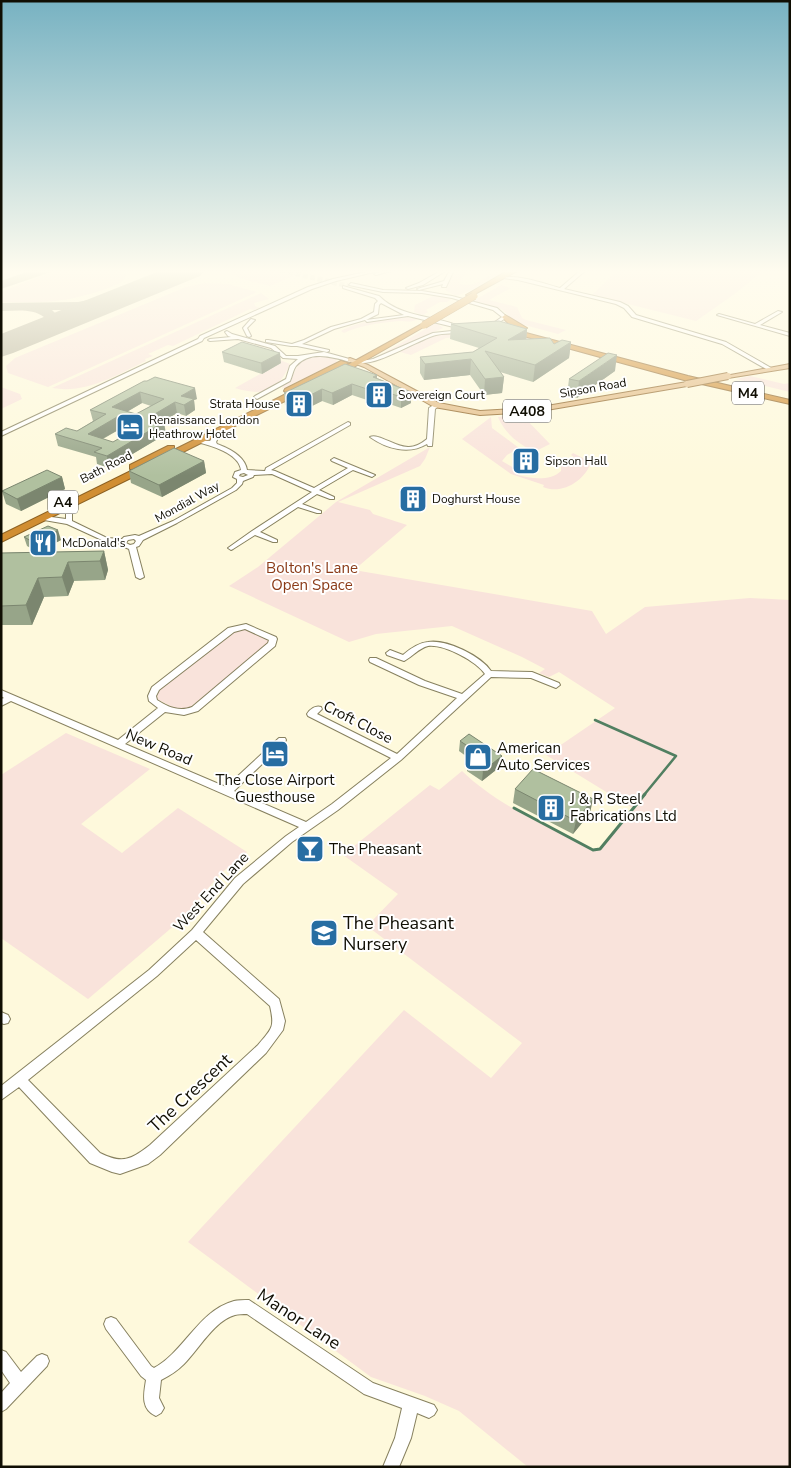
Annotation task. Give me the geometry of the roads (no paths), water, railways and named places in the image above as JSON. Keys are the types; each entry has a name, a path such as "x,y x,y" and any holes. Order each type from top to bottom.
{"highway":[{"name":"Bath Road","path":"1,533 194,439 393,339"},
{"name":"Bath Road","path":"1,540 194,439 244,418 359,362 398,339"},
{"name":"M4","path":"539,339 687,378 790,402"},
{"name":"M4","path":"565,339 693,373 790,396"}],"main road":[{"name":"Sipson Road","path":"350,360 359,362 437,405 480,413 520,412 790,366"}],"street":[{"path":"1,434 204,339"},
{"path":"140,369 152,367 210,340 233,339"},
{"path":"243,339 273,347 293,366"},
{"path":"261,339 348,356 350,360"},
{"path":"279,352 284,347 313,339"},
{"path":"310,347 322,339"},
{"path":"359,362 374,360 424,339"},
{"path":"706,339 738,350 770,370"},
{"path":"256,397 288,380 293,366 314,351 310,347"},
{"path":"285,357 324,354 350,360"},
{"path":"373,438 408,451 430,444 432,408 437,405"},
{"name":"Bath Road","path":"216,446 213,442 216,437 244,418"},
{"path":"268,471 268,469 348,424"},
{"path":"194,439 202,444 216,446 237,456 244,463 247,472 252,475 249,478 240,479"},
{"path":"334,460 372,476"},
{"path":"231,548 352,468"},
{"path":"247,472 268,471 332,498"},
{"name":"Mondial Way","path":"139,539 175,522 234,489 240,483 240,479"},
{"path":"70,522 69,513 76,502"},
{"path":"297,504 319,512"},
{"path":"44,518 70,522 106,540 122,541 132,537 139,539 139,543 132,547 124,546 122,541"},
{"path":"254,532 275,541"},
{"path":"132,547 140,577"},
{"path":"246,626 272,639 270,646 194,709 184,712 164,708 152,699 155,689 231,630 246,626"},
{"path":"390,653 404,658 422,646 436,644 484,665 489,674 532,675 556,685"},
{"path":"373,660 422,683 462,697"},
{"name":"West End Lane","path":"1,1094 153,973 196,933 239,881 306,826 335,807 398,758 489,674"},
{"path":"538,687 545,680"},
{"name":"New Road","path":"1,693 306,826"},
{"path":"1,703 11,697"},
{"path":"118,745 164,708"},
{"name":"Croft Close","path":"318,709 311,714 398,758"},
{"path":"228,791 282,740"},
{"name":"The Crescent","path":"19,1079 95,1158 103,1163 120,1167 132,1164 155,1150 262,1049 273,1037 279,1021 275,1003 196,933"},
{"name":"Manor Lane","path":"154,1376 170,1368 220,1313 239,1306 249,1307 369,1389 429,1410"},
{"path":"110,1324 146,1372 154,1376 151,1400 156,1408"},
{"path":"1,1357 20,1384"},
{"path":"1,1404 42,1361"},
{"path":"391,1467 404,1438 411,1405"}],"waterway":[{"path":"595,720 676,756 644,795"},
{"path":"514,808 593,850 600,849 645,794"}],"place":[{"name":"Sovereign Court","path":"379,395"},
{"name":"Strata House","path":"299,404"},
{"name":"Renaissance London Heathrow Hotel","path":"130,427"},
{"name":"Sipson Hall","path":"526,461"},
{"name":"Doghurst House","path":"413,499"},
{"name":"McDonald's","path":"43,543"},
{"name":"The Close Airport Guesthouse","path":"275,754"},
{"name":"American Auto Services","path":"478,757"},
{"name":"J & R Steel Fabrications Ltd","path":"551,808"},
{"name":"The Pheasant","path":"310,849"},
{"name":"The Pheasant Nursery","path":"324,933"}],"park label":[{"name":"Bolton's Lane Open Space","path":"312,576"}]}
